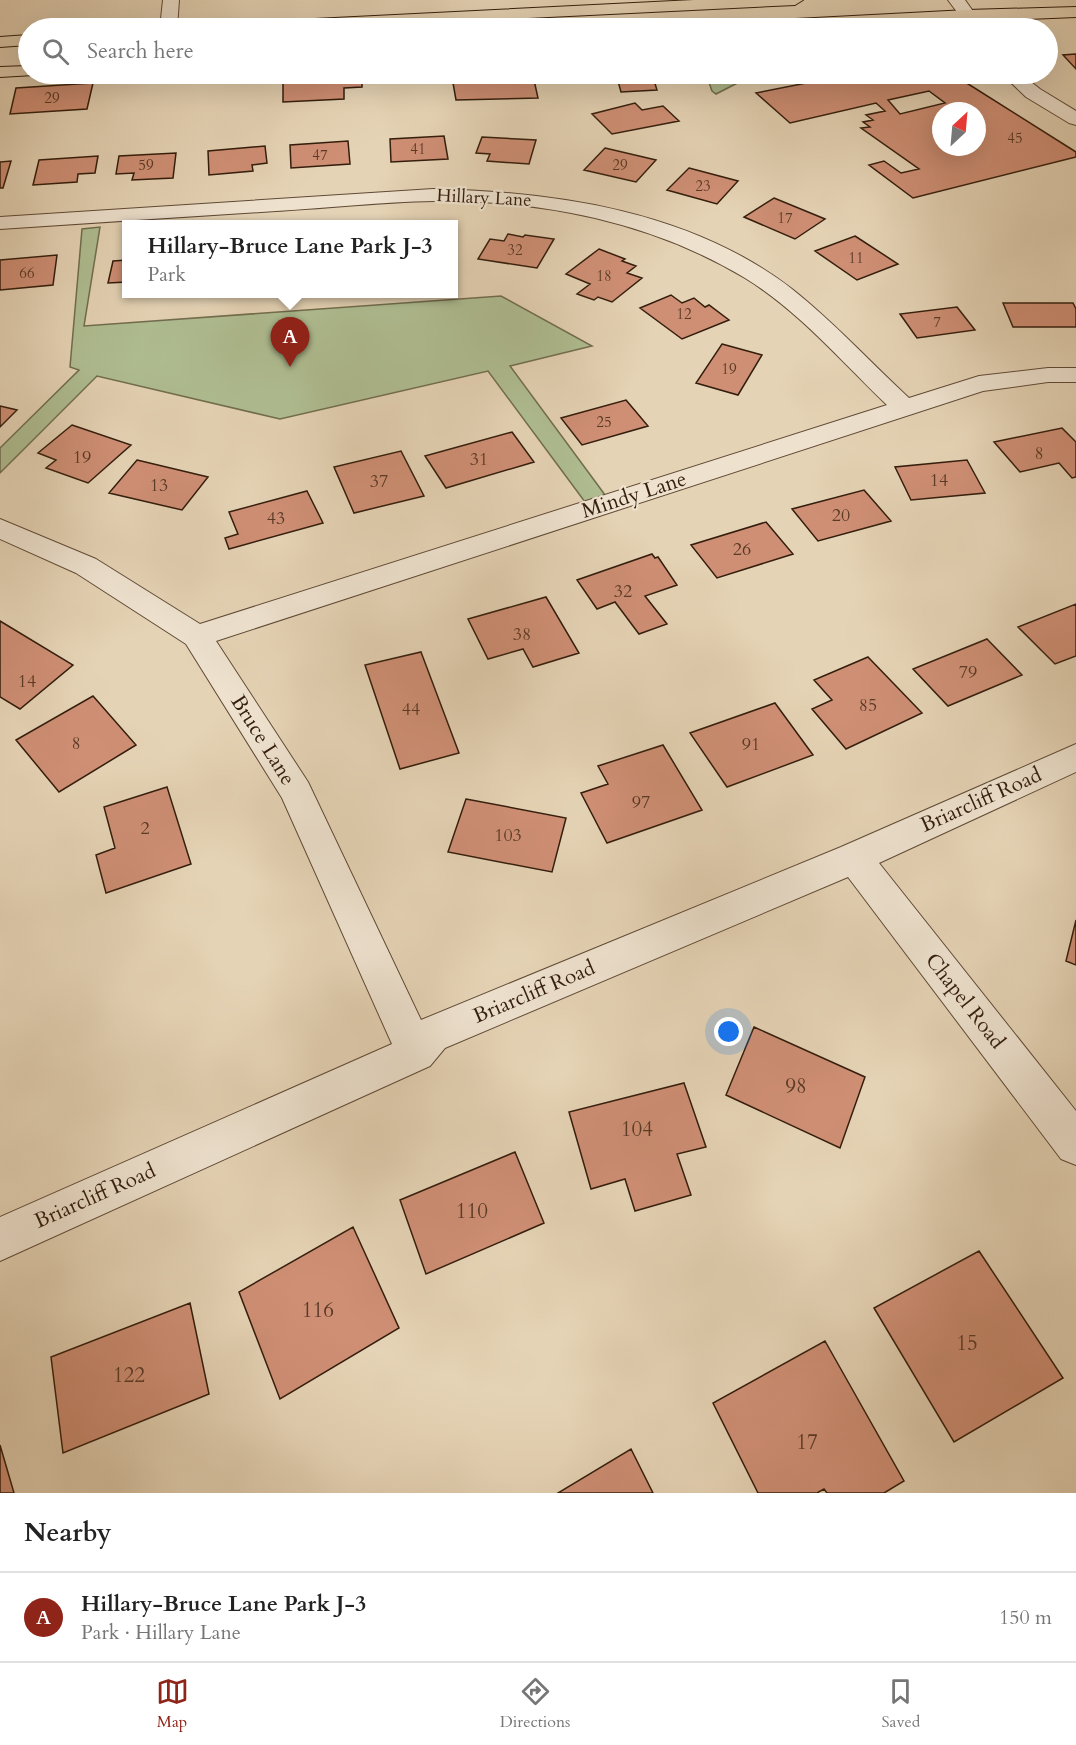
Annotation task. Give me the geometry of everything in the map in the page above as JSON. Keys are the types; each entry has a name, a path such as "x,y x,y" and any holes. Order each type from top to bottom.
{"main road":[{"path":"433,18 795,0"},
{"path":"1014,18 1076,12"},
{"path":"0,42 18,41"},
{"path":"0,72 18,71"}],"street":[{"path":"170,18 171,0"},
{"path":"956,0 969,18"},
{"path":"1023,84 1033,93 1076,118"},
{"name":"Hillary Lane","path":"0,223 433,195 497,196 593,210 663,229 706,248 757,276 784,295 904,407"},
{"name":"Mindy Lane","path":"197,636 979,384 1048,375 1076,375"},
{"name":"Bruce Lane","path":"0,528 86,566 197,636 296,792 416,1053"},
{"name":"Briarcliff Road","path":"0,1239 416,1053 431,1035 854,858 1076,757"},
{"name":"Chapel Road","path":"854,858 1076,1144"}],"green space":[{"path":"710,84 736,84 716,94"},
{"path":"100,227 84,326 501,296 592,346 510,366 608,499 588,506 488,371 280,419 97,376 0,473 0,448 79,370 70,367 82,229"}],"building":[{"path":"1076,54 1076,69 1063,55"},
{"path":"93,84 87,109 10,114 16,88"},
{"path":"283,84 362,84 362,87 344,88 344,99 283,102"},
{"path":"453,84 535,84 538,98 456,100"},
{"path":"619,84 655,84 657,90 621,92"},
{"path":"801,84 968,84 1076,152 1076,157 913,198 869,165 884,161 901,173 919,169 861,128 870,127 863,122 873,120 866,115 885,111 876,103 790,123 756,93"},
{"path":"635,103 642,110 663,106 679,121 612,134 592,114"},
{"path":"444,136 448,159 391,162 390,139"},
{"path":"482,137 536,140 529,164 487,161 490,154 476,153"},
{"path":"348,141 350,164 291,168 290,145"},
{"path":"265,146 267,163 252,165 253,171 209,175 208,151"},
{"path":"605,148 656,160 636,182 584,170"},
{"path":"176,153 173,178 132,180 134,173 116,174 119,156"},
{"path":"98,156 95,173 78,174 77,182 33,185 39,160"},
{"path":"11,161 3,188 0,188 0,162"},
{"path":"689,168 738,181 717,204 667,190"},
{"path":"774,198 825,219 795,239 744,217"},
{"path":"508,234 554,239 537,268 478,259 490,239 504,241"},
{"path":"855,236 898,264 857,280 815,251"},
{"path":"599,249 636,266 627,273 642,278 612,302 598,297 594,300 577,294 590,284 566,274"},
{"path":"57,255 53,285 0,290 0,260"},
{"path":"122,260 122,282 108,283 113,261"},
{"path":"671,295 682,303 694,298 705,307 709,305 729,320 682,339 640,308"},
{"path":"1003,303 1073,303 1076,309 1076,327 1013,327"},
{"path":"957,307 975,330 917,338 900,314"},
{"path":"722,344 762,355 738,395 696,383"},
{"path":"626,400 648,426 582,445 561,418"},
{"path":"0,406 17,410 0,427"},
{"path":"72,425 131,445 88,483 46,468 56,460 38,453"},
{"path":"1062,428 1076,442 1076,477 1072,478 1059,463 1020,472 994,442"},
{"path":"512,432 534,462 446,488 425,456"},
{"path":"401,451 424,496 354,513 334,467"},
{"path":"137,460 208,477 182,510 109,493"},
{"path":"967,460 985,493 911,500 895,467"},
{"path":"864,490 891,521 818,541 792,509"},
{"path":"307,491 323,523 229,549 225,538 238,534 229,512"},
{"path":"766,522 793,554 717,578 691,545"},
{"path":"652,554 655,558 658,557 677,585 645,596 667,624 639,634 615,602 597,609 577,580"},
{"path":"546,597 579,653 533,667 523,649 488,659 468,619"},
{"path":"1076,604 1076,656 1055,664 1018,627"},
{"path":"0,621 73,665 20,709 0,697"},
{"path":"987,639 1022,675 948,706 913,669"},
{"path":"421,652 459,753 400,769 365,665"},
{"path":"868,657 922,713 846,749 812,709 832,700 814,680"},
{"path":"93,696 136,745 59,792 16,740"},
{"path":"775,703 813,755 727,787 690,733"},
{"path":"663,745 702,810 607,843 581,793 608,784 598,766"},
{"path":"167,787 191,864 106,893 96,855 115,848 104,807"},
{"path":"466,799 566,818 552,872 448,852"},
{"path":"1076,920 1076,965 1066,961"},
{"path":"754,1027 865,1077 840,1148 726,1095"},
{"path":"684,1083 706,1147 677,1154 691,1195 635,1211 625,1179 591,1189 569,1112"},
{"path":"515,1152 544,1223 426,1274 400,1200"},
{"path":"353,1227 399,1328 280,1399 239,1292"},
{"path":"979,1251 1063,1378 954,1442 874,1308"},
{"path":"190,1303 209,1394 63,1453 51,1357"},
{"path":"825,1341 904,1481 884,1493 827,1493 824,1489 817,1493 758,1493 713,1403"},
{"path":"0,1445 14,1493 0,1493"},
{"path":"631,1449 653,1493 558,1493"}],"place":[{"name":"Hillary-Bruce Lane Park J-3","path":"290,367"}]}
